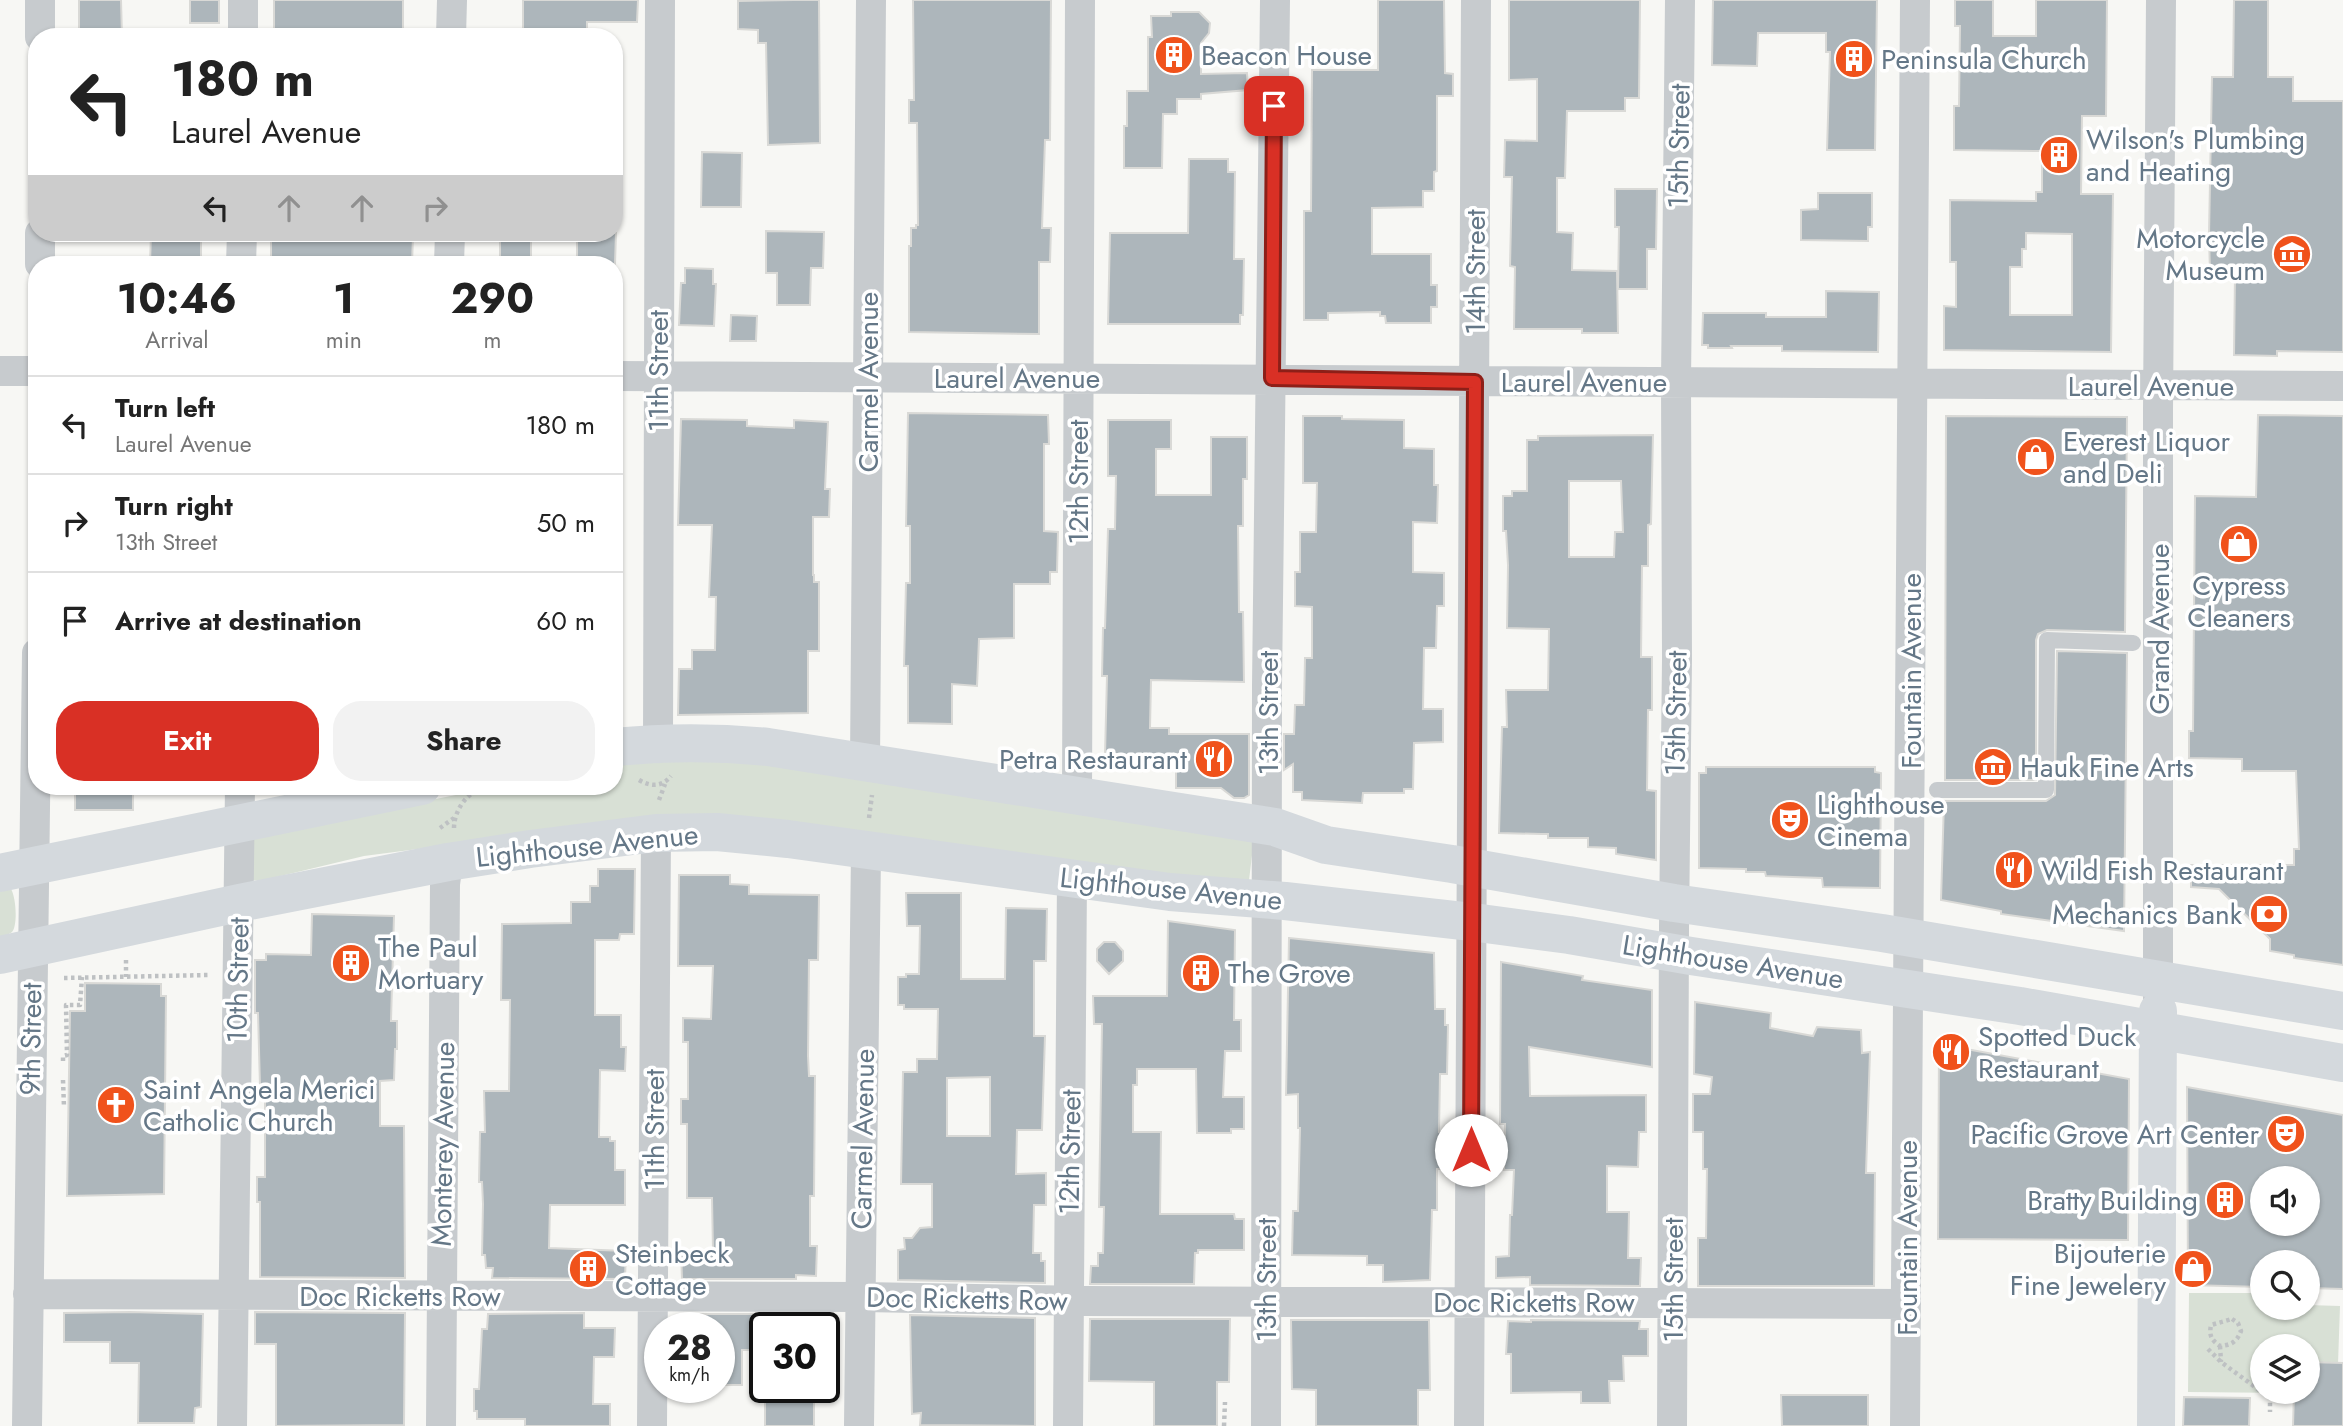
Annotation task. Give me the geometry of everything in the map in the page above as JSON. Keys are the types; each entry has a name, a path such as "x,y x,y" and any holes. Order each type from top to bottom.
{"main road":[{"name":"Lighthouse Avenue","path":"623,746 657,743 727,743 768,747 1267,826 1287,830 1326,845 1472,867 1674,903 1909,938 2158,1006 2343,1063"},
{"path":"17,870 380,795"},
{"name":"Lighthouse Avenue","path":"28,960 239,903 448,862 656,833 717,832 788,839 1170,892 1472,922 2020,1006 2158,1006 2343,1011"},
{"name":"Grand Avenue","path":"2155,1426 2158,1006"}],"street":[{"path":"40,0 40,28"},
{"path":"243,0 243,28"},
{"path":"451,28 452,0"},
{"name":"11th Street","path":"657,743 660,0"},
{"name":"Carmel Avenue","path":"865,763 871,0"},
{"name":"12th Street","path":"1077,796 1080,0"},
{"name":"13th Street","path":"1266,1426 1267,826 1275,0"},
{"name":"14th Street","path":"1469,1426 1476,0"},
{"name":"15th Street","path":"1672,1426 1680,0"},
{"name":"Fountain Avenue","path":"1905,1426 1914,0"},
{"name":"Grand Avenue","path":"2158,1006 2161,0"},
{"path":"0,371 28,371"},
{"name":"Laurel Avenue","path":"623,376 2343,386"},
{"name":"9th Street","path":"27,1426 28,960 17,870 28,751"},
{"name":"10th Street","path":"232,1426 240,795"},
{"name":"11th Street","path":"652,1426 656,833"},
{"name":"Carmel Avenue","path":"859,1426 866,851"},
{"name":"Monterey Avenue","path":"441,1426 445,884 448,862"},
{"name":"12th Street","path":"1068,1426 1072,878"},
{"name":"Doc Ricketts Row","path":"27,1294 1906,1304"}],"lane":[{"path":"1937,790 2046,790 2047,640 2133,643"}],"path":[{"path":"448,862 465,843 454,831 454,818 460,806 472,795"},
{"path":"28,960 82,977 217,975"},
{"path":"63,1056 67,1055 66,1005 80,1006 82,977"},
{"path":"2232,1319 2238,1323 2241,1331 2239,1336 2229,1345 2220,1346 2213,1341 2209,1333 2211,1325 2232,1319"},
{"path":"2220,1346 2221,1362"},
{"path":"2208,1349 2221,1362 2250,1382"},
{"path":"1224,1426 1225,1402"},
{"path":"2270,1404 2270,1412"}],"shaded area":[{"path":"655,761 735,762 812,770 1254,838 1248,889 571,829 364,856 260,881 252,880 250,840 260,834 456,795 623,795 623,764"},
{"path":"0,889 11,889 16,917 12,932 0,937"},
{"path":"2189,1293 2250,1293 2250,1320 2320,1320 2320,1305 2340,1306 2338,1364 2320,1363 2320,1334 2250,1334 2250,1393 2188,1392"}],"building":[{"path":"79,0 121,0 122,28 79,28"},
{"path":"190,0 219,0 219,23 190,23"},
{"path":"274,0 403,0 403,28 274,28"},
{"path":"523,0 638,0 637,22 587,22 587,28 523,28"},
{"path":"819,0 820,143 768,145 766,43 758,43 758,30 738,29 738,1"},
{"path":"913,0 1051,0 1050,140 1045,140 1042,228 1051,228 1050,262 1039,262 1039,334 909,332 909,246 911,228 918,225 917,123 909,123 909,100 914,100"},
{"path":"1378,0 1444,0 1445,73 1453,74 1453,96 1437,96 1437,171 1434,172 1434,191 1423,191 1423,207 1372,208 1372,254 1431,254 1431,285 1437,285 1437,307 1431,307 1431,323 1386,323 1385,316 1380,316 1380,312 1328,313 1328,320 1304,320 1304,211 1311,211 1312,70 1378,70"},
{"path":"1509,0 1640,0 1639,98 1625,98 1625,111 1567,111 1565,178 1557,178 1557,232 1573,233 1572,270 1617,271 1618,333 1582,333 1582,329 1514,329 1515,267 1510,266 1512,177 1504,177 1505,140 1537,141 1537,79 1509,80"},
{"name":"Peninsula Church","path":"1713,0 1877,0 1875,150 1827,150 1830,52 1826,52 1826,33 1758,33 1757,66 1712,65"},
{"path":"1955,0 1993,0 1993,36 2036,36 2036,0 2107,0 2106,116 2082,116 2081,194 2113,194 2111,352 1944,350 1944,306 1956,307 1956,262 1950,262 1950,200 2036,201 2036,192 2042,192 2042,151 1954,150 1954,106 1959,106 1960,26 1955,26","holes":["2026,233 2072,234 2072,315 2010,315 2010,267 2022,267 2022,249 2026,249"]},
{"path":"2234,0 2268,0 2268,77 2293,77 2293,101 2343,101 2343,352 2277,351 2277,356 2234,355 2235,274 2210,273 2209,235 2212,77 2233,77"},
{"name":"Beacon House","path":"1171,12 1199,12 1210,23 1209,33 1201,43 1201,74 1247,73 1248,90 1201,94 1201,99 1177,99 1177,114 1163,114 1162,168 1124,168 1127,91 1148,91 1148,37 1152,37 1151,16 1171,16"},
{"path":"702,152 742,153 741,207 701,207"},
{"path":"1189,159 1228,159 1228,172 1235,172 1234,259 1244,259 1243,315 1240,315 1240,324 1108,324 1110,233 1188,233"},
{"path":"1615,189 1657,189 1656,249 1647,249 1647,289 1618,289 1619,227 1615,227"},
{"path":"1818,193 1872,193 1872,227 1868,227 1868,241 1801,240 1801,210 1818,209"},
{"path":"766,231 824,232 823,268 811,268 810,305 777,305 777,273 766,273"},
{"path":"151,242 201,242 201,256 150,256"},
{"path":"271,242 413,242 412,256 271,256"},
{"path":"500,242 531,242 531,256 500,256"},
{"path":"577,242 616,242 615,256 577,256"},
{"path":"685,268 713,269 713,284 716,284 714,326 679,325 681,283 685,283"},
{"path":"1826,291 1879,292 1878,352 1782,351 1782,346 1708,348 1708,345 1702,345 1703,313 1826,317"},
{"path":"731,315 757,316 756,341 730,341"},
{"path":"908,413 1048,415 1049,444 1044,444 1044,531 1058,532 1057,572 1050,572 1050,584 1014,584 1014,638 979,639 977,686 952,684 952,724 908,723 908,666 904,666 906,583 910,583 910,526 906,526"},
{"path":"2258,415 2343,416 2343,965 2294,958 2294,955 2270,951 2270,939 2219,889 2191,887 2191,865 2294,865 2294,849 2299,849 2296,771 2242,771 2242,759 2189,758 2189,731 2193,731 2195,496 2256,497"},
{"path":"1303,416 1404,420 1404,448 1434,449 1434,485 1438,485 1437,523 1413,522 1413,572 1444,573 1444,606 1437,606 1436,648 1424,648 1423,709 1443,709 1443,742 1414,743 1413,789 1404,789 1404,793 1363,793 1362,803 1302,800 1302,792 1293,792 1293,764 1284,770 1284,734 1294,734 1295,705 1304,705 1305,658 1312,658 1312,607 1295,606 1295,572 1300,572 1300,532 1316,532 1317,483 1303,483"},
{"path":"1946,416 2127,417 2125,632 2047,630 2038,634 2036,780 1945,780"},
{"path":"681,419 747,420 747,426 794,428 794,420 828,422 825,489 830,489 829,517 813,517 813,575 814,582 819,582 819,651 808,651 808,713 678,715 679,669 692,669 692,650 715,650 716,597 709,597 712,525 678,525"},
{"path":"1108,420 1171,420 1171,449 1156,449 1156,495 1211,495 1211,437 1247,437 1247,479 1243,479 1243,526 1238,526 1239,612 1243,612 1244,682 1151,680 1150,728 1169,728 1169,734 1249,734 1249,795 1244,798 1234,798 1221,788 1176,788 1176,760 1105,755 1107,676 1102,676 1103,628 1108,529 1115,529 1116,476 1108,476"},
{"path":"1653,435 1648,566 1642,566 1641,657 1652,657 1647,790 1656,791 1656,860 1616,854 1616,848 1588,847 1588,838 1548,838 1548,834 1499,833 1502,727 1507,727 1506,690 1548,690 1549,629 1507,628 1508,565 1506,531 1503,531 1503,496 1512,496 1512,491 1527,491 1527,440 1538,440 1538,436","holes":["1569,481 1621,481 1623,532 1615,532 1614,557 1569,557"]},
{"path":"2057,651 2127,653 2124,931 2001,914 2001,911 1941,900 1944,801 2046,801 2055,795"},
{"name":"Lighthouse Cinema","path":"1706,767 1875,767 1875,772 1881,773 1880,888 1823,887 1822,878 1766,876 1765,872 1746,872 1746,869 1699,868 1699,773 1706,773"},
{"path":"75,795 133,795 133,810 75,810"},
{"path":"598,869 635,869 634,934 620,934 619,940 595,940 595,1015 621,1015 621,1047 626,1047 625,1071 600,1070 599,1133 599,1137 610,1137 610,1141 615,1141 615,1170 625,1170 625,1205 550,1205 549,1248 626,1251 625,1279 492,1278 493,1268 486,1268 485,1255 482,1255 480,1132 485,1132 484,1091 509,1091 510,1000 501,1000 502,924 571,923 571,902 590,902 590,886 598,886"},
{"path":"679,875 730,875 730,884 749,885 749,894 819,895 818,960 809,960 808,1056 809,1076 815,1076 814,1196 810,1196 810,1246 817,1246 816,1276 796,1275 796,1279 682,1279 681,1251 713,1251 712,1198 687,1198 687,1124 681,1124 681,1099 688,1099 688,1042 683,1042 683,1018 711,1019 713,966 678,966"},
{"path":"906,893 961,893 961,979 1005,979 1006,908 1047,909 1046,961 1034,961 1034,1036 1045,1036 1042,1130 1017,1130 1016,1174 1046,1173 1046,1205 1034,1205 1033,1253 1041,1253 1041,1261 1045,1261 1045,1283 898,1280 898,1250 905,1249 904,1238 912,1238 920,1228 932,1227 932,1184 901,1184 903,1072 917,1072 917,1059 937,1059 938,1009 904,1009 904,1005 898,1005 898,977 919,974 920,926 907,926","holes":["990,1077 990,1136 947,1136 947,1078"]},
{"path":"312,914 394,916 391,1021 397,1021 397,1049 394,1080 380,1081 380,1126 404,1126 405,1278 260,1277 260,1202 257,1202 257,1177 265,1177 265,1086 260,1086 258,1013 255,1013 255,960 266,960 266,954 311,955"},
{"path":"1168,921 1235,930 1234,1020 1241,1020 1241,1051 1225,1051 1223,1097 1244,1097 1244,1129 1231,1129 1231,1133 1197,1133 1196,1069 1137,1069 1137,1085 1133,1085 1133,1132 1161,1132 1160,1214 1234,1214 1235,1219 1244,1219 1244,1250 1198,1250 1198,1253 1195,1253 1194,1284 1090,1284 1091,1266 1098,1266 1098,1253 1103,1253 1104,1207 1099,1207 1102,1024 1094,1024 1093,996 1167,996"},
{"path":"1289,938 1434,953 1435,1009 1445,1009 1445,1025 1448,1025 1447,1074 1440,1074 1439,1132 1443,1132 1442,1169 1437,1169 1437,1210 1432,1210 1430,1280 1383,1282 1383,1265 1367,1265 1367,1256 1292,1255 1293,1211 1298,1211 1300,1128 1298,1094 1286,1095"},
{"path":"1104,942 1115,942 1123,951 1123,961 1109,974 1097,961 1097,949"},
{"path":"1501,962 1583,976 1582,980 1652,990 1652,1067 1529,1047 1530,1096 1646,1095 1646,1132 1639,1132 1638,1167 1607,1166 1607,1212 1629,1212 1628,1258 1641,1258 1640,1286 1530,1285 1530,1277 1496,1278 1496,1257 1509,1256 1514,1170 1504,1170 1505,1124 1500,1124"},
{"name":"Saint Angela Merici Catholic Church","path":"85,983 161,984 161,996 166,996 164,1194 67,1196 70,1011 85,1011"},
{"path":"1695,1002 1771,1013 1770,1028 1813,1036 1817,1027 1861,1030 1862,1053 1870,1052 1866,1173 1875,1173 1874,1286 1698,1286 1698,1238 1706,1238 1707,1169 1703,1169 1703,1132 1693,1132 1693,1094 1710,1094 1712,1077 1694,1074"},
{"path":"1939,1044 2129,1079 2128,1240 1938,1239"},
{"name":"Bratty Building","path":"2187,1087 2343,1115 2343,1289 2320,1288 2320,1250 2250,1250 2250,1287 2188,1285"},
{"path":"255,1312 405,1313 404,1425 276,1426 276,1344 255,1344"},
{"path":"64,1313 203,1314 201,1407 195,1408 194,1423 138,1423 139,1363 110,1363 110,1342 64,1342"},
{"path":"584,1313 584,1328 615,1328 614,1357 594,1357 593,1404 610,1404 610,1426 525,1426 525,1419 477,1419 477,1411 474,1411 474,1389 479,1389 482,1329 487,1329 488,1314"},
{"path":"735,1314 749,1314 749,1350 742,1350 742,1385 735,1385"},
{"path":"910,1315 1035,1318 1035,1426 920,1425 921,1413 912,1414"},
{"path":"1090,1319 1230,1319 1229,1382 1217,1382 1217,1426 1154,1426 1154,1382 1089,1381"},
{"path":"1291,1320 1429,1320 1430,1390 1418,1390 1418,1426 1316,1426 1316,1390 1292,1389"},
{"path":"1508,1321 1640,1321 1639,1329 1648,1329 1648,1356 1623,1356 1624,1381 1609,1381 1610,1403 1581,1403 1581,1392 1511,1393 1511,1354 1506,1354"},
{"path":"2320,1362 2343,1363 2343,1426 2293,1426 2294,1404 2320,1404"},
{"path":"1781,1395 1868,1395 1868,1426 1782,1426"},
{"path":"2184,1397 2250,1398 2249,1426 2183,1426"},
{"path":"765,1403 814,1403 814,1426 765,1426"}],"place":[{"name":"Beacon House","path":"1174,55"},
{"name":"Peninsula Church","path":"1854,59"},
{"name":"Wilson's Plumbing and Heating","path":"2059,155"},
{"name":"Motorcycle Museum","path":"2292,254"},
{"name":"Everest Liquor and Deli","path":"2036,457"},
{"name":"Cypress Cleaners","path":"2239,544"},
{"name":"Petra Restaurant","path":"1214,759"},
{"name":"Hauk Fine Arts","path":"1993,767"},
{"name":"Lighthouse Cinema","path":"1790,820"},
{"name":"Wild Fish Restaurant","path":"2014,870"},
{"name":"Mechanics Bank","path":"2269,914"},
{"name":"The Paul Mortuary","path":"351,963"},
{"name":"The Grove","path":"1201,973"},
{"name":"Spotted Duck Restaurant","path":"1951,1052"},
{"name":"Saint Angela Merici Catholic Church","path":"116,1105"},
{"name":"Pacific Grove Art Center","path":"2286,1134"},
{"name":"Bratty Building","path":"2225,1200"},
{"name":"Steinbeck Cottage","path":"588,1269"},
{"name":"Bijouterie Fine Jewelery","path":"2193,1269"}],"route":[{"path":"1274,106 1272,378 1475,382 1471,1150"}]}
